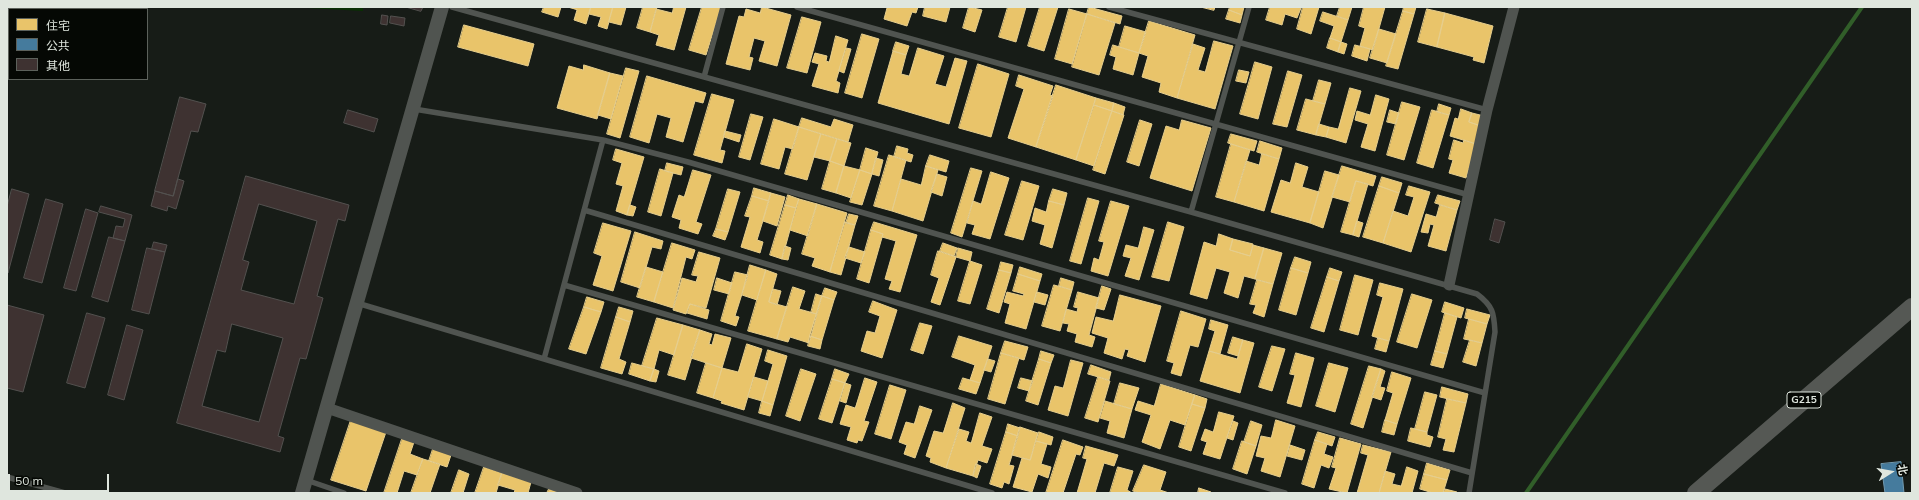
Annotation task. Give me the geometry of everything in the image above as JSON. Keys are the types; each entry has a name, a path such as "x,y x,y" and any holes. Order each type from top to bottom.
{"highway":[{"name":"G215","path":"1696,493 1912,307"}],"street":[{"path":"304,486 442,7"},
{"path":"1449,285 1487,110 1514,7"},
{"path":"327,408 577,493"}],"lane":[{"path":"452,7 1190,212 1477,294 1487,302 1494,313 1495,332 1469,493"},
{"path":"704,76 723,7"},
{"path":"797,7 1469,195"},
{"path":"1109,7 1487,110"},
{"path":"1190,212 1249,7"},
{"path":"413,109 603,140 688,162 1485,393"},
{"path":"544,359 603,140"},
{"path":"584,210 1472,472"},
{"path":"564,285 1285,493"},
{"path":"357,303 992,493"},
{"path":"7,477 65,493"},
{"path":"304,486 344,493"}],"green space":[{"path":"289,7 363,7 363,11"}],"building: 住宅":[{"path":"544,7 561,7 558,17 542,12"},
{"path":"568,7 591,7 586,24 574,20 577,10"},
{"path":"591,7 613,7 607,29 598,26 601,17 589,14"},
{"path":"613,7 626,7 621,25 609,22"},
{"path":"643,7 657,7 650,32 637,28"},
{"path":"674,7 686,7 674,50 656,45 659,35 650,32 656,9 672,13"},
{"path":"702,7 721,7 706,55 689,50"},
{"path":"762,7 791,15 777,66 759,61 765,41 754,38 749,57 753,58 750,70 726,64 739,16 744,17 746,9 760,13"},
{"path":"883,7 918,7 916,13 912,12 907,26 884,19 887,8"},
{"path":"925,7 950,7 946,22 923,16"},
{"path":"969,7 982,10 975,32 963,28"},
{"path":"1008,7 1026,7 1016,42 999,37"},
{"path":"1040,7 1058,7 1044,51 1028,46"},
{"path":"1089,7 1122,16 1120,24 1087,14"},
{"path":"1201,7 1215,7 1214,10"},
{"path":"1230,7 1244,7 1242,15 1229,10"},
{"path":"1270,7 1301,8 1297,18 1285,14 1282,25 1266,20"},
{"path":"1303,7 1319,7 1311,34 1297,29"},
{"path":"1340,7 1352,7 1348,20 1337,16"},
{"path":"1364,7 1385,7 1373,50 1360,46 1365,28 1359,26"},
{"path":"1404,7 1416,7 1414,14 1403,11"},
{"path":"1069,9 1087,14 1072,64 1055,59"},
{"path":"1427,9 1445,13 1437,47 1418,42"},
{"path":"1229,10 1242,15 1240,23 1226,19"},
{"path":"1403,11 1414,14 1398,69 1386,66"},
{"path":"1323,12 1348,20 1341,42 1330,38 1334,26 1320,21"},
{"path":"1445,13 1493,26 1484,63 1473,60 1474,57 1437,47"},
{"path":"1087,14 1115,23 1099,75 1072,67"},
{"path":"802,17 821,22 807,73 787,68"},
{"path":"1149,21 1195,35 1177,98 1159,92 1161,83 1142,77 1148,56 1139,53"},
{"path":"464,25 534,44 528,66 458,47"},
{"path":"1125,26 1146,32 1139,53 1119,47"},
{"path":"1379,29 1396,34 1387,63 1370,58"},
{"path":"862,34 879,39 862,98 845,93"},
{"path":"836,36 848,40 836,81 840,83 838,93 812,86 819,64 812,62 815,53 827,56 826,61 829,62"},
{"path":"1330,38 1341,42 1338,52 1327,48"},
{"path":"1214,41 1233,46 1215,109 1177,98 1193,44 1205,48 1198,70 1205,72"},
{"path":"896,42 909,46 906,55 893,51"},
{"path":"1341,42 1347,44 1344,54 1338,52"},
{"path":"1113,45 1139,53 1133,75 1113,69 1116,57 1110,55"},
{"path":"1355,45 1370,49 1367,61 1352,56"},
{"path":"846,48 851,49 844,73 839,71"},
{"path":"918,48 944,56 935,84 946,87 955,58 967,61 949,124 878,103 893,51 906,55 901,74 909,76"},
{"path":"1255,62 1272,67 1258,119 1240,114"},
{"path":"978,64 1009,74 991,137 959,128"},
{"path":"584,65 610,73 597,119 557,108 569,66 583,70"},
{"path":"626,68 639,71 620,138 607,134"},
{"path":"1239,70 1249,72 1246,83 1236,81"},
{"path":"1288,71 1302,75 1287,127 1273,124"},
{"path":"610,73 623,76 611,119 598,115"},
{"path":"1019,75 1053,86 1050,95 1053,96 1036,147 1008,138 1024,89 1016,86"},
{"path":"647,76 706,93 703,103 695,101 683,142 666,137 671,118 657,114 649,143 630,137"},
{"path":"1319,80 1331,83 1325,104 1313,101"},
{"path":"1056,85 1096,98 1076,160 1036,147"},
{"path":"1350,88 1361,91 1346,143 1326,137 1329,127 1338,129"},
{"path":"712,94 734,100 720,150 725,151 722,163 694,155"},
{"path":"1376,95 1389,99 1375,151 1361,147 1368,124 1355,120 1357,111 1370,115"},
{"path":"1096,98 1114,103 1112,111 1094,105"},
{"path":"1306,99 1325,104 1316,135 1297,130"},
{"path":"1402,102 1420,107 1404,160 1387,155"},
{"path":"1114,103 1125,107 1123,115 1112,111"},
{"path":"1439,104 1451,108 1449,115 1437,112"},
{"path":"1094,105 1112,111 1094,166 1076,160"},
{"path":"1461,109 1472,113 1469,122 1481,126 1476,144 1450,136 1455,118 1458,119"},
{"path":"1390,110 1399,113 1396,124 1387,122"},
{"path":"1432,110 1449,115 1433,168 1417,163"},
{"path":"1112,111 1124,115 1105,174 1093,170"},
{"path":"1472,113 1484,116 1481,126 1469,122"},
{"path":"751,114 763,117 750,160 739,157"},
{"path":"802,118 831,127 834,119 853,125 848,142 799,127"},
{"path":"774,119 799,127 793,149 785,147 779,169 761,164"},
{"path":"1140,120 1152,124 1139,166 1127,162"},
{"path":"1182,120 1211,128 1192,191 1150,178 1166,126 1179,130"},
{"path":"1319,124 1329,127 1326,137 1316,135"},
{"path":"799,127 821,134 807,180 785,174"},
{"path":"725,131 741,135 739,142 724,137"},
{"path":"821,134 837,139 830,161 814,157"},
{"path":"1231,134 1257,141 1254,151 1228,143"},
{"path":"837,139 851,143 844,166 830,161"},
{"path":"1454,140 1463,143 1464,140 1476,144 1466,178 1449,173 1453,160 1449,159"},
{"path":"1260,141 1282,148 1279,159 1257,152"},
{"path":"1231,144 1250,150 1234,202 1216,197"},
{"path":"897,146 908,149 907,153 913,155 911,162 894,157"},
{"path":"866,148 878,152 872,174 860,170"},
{"path":"616,149 644,157 627,215 616,211 623,186 616,184 622,163 613,160"},
{"path":"1262,154 1279,159 1264,211 1234,202 1246,161 1259,165"},
{"path":"889,155 906,160 892,211 874,206"},
{"path":"930,155 949,161 946,172 926,166"},
{"path":"876,158 883,160 879,176 872,174"},
{"path":"830,161 844,166 836,193 822,189"},
{"path":"667,163 683,167 681,175 665,171"},
{"path":"1296,163 1308,167 1302,187 1319,192 1310,223 1271,212 1281,180 1290,183"},
{"path":"844,166 860,170 851,198 836,193"},
{"path":"926,166 938,170 923,221 892,211 901,179 921,185"},
{"path":"1342,166 1376,176 1373,186 1356,181 1350,202 1332,197"},
{"path":"971,168 982,171 962,237 951,233"},
{"path":"660,169 673,173 661,216 648,212"},
{"path":"693,170 711,175 696,222 702,224 698,234 679,228 681,220 672,217 679,195 684,197"},
{"path":"860,170 872,174 862,205 850,202"},
{"path":"1325,171 1339,175 1323,228 1310,223"},
{"path":"991,172 1009,178 990,239 972,234 975,225 967,223 973,201 981,204"},
{"path":"937,174 947,177 942,196 931,192"},
{"path":"1382,177 1402,183 1399,193 1379,186"},
{"path":"1022,181 1039,186 1023,240 1005,235"},
{"path":"1356,181 1368,184 1353,235 1341,232"},
{"path":"1379,186 1399,193 1383,243 1363,237"},
{"path":"1409,186 1430,192 1411,252 1383,243 1393,211 1408,216 1414,197 1406,195"},
{"path":"754,188 771,193 769,201 752,196"},
{"path":"728,189 740,192 728,232 716,229"},
{"path":"1053,189 1067,193 1064,205 1049,201"},
{"path":"771,193 785,197 777,226 763,221"},
{"path":"788,195 799,199 796,208 785,205"},
{"path":"1438,195 1460,201 1457,210 1435,203"},
{"path":"752,196 769,201 757,240 763,242 760,253 741,247 750,217 745,216"},
{"path":"1088,198 1099,201 1081,264 1070,261"},
{"path":"799,199 817,204 808,236 790,230"},
{"path":"1049,201 1064,205 1052,248 1040,244 1045,225 1032,221 1035,208 1046,212"},
{"path":"1111,201 1129,206 1108,276 1091,271 1094,258 1099,260 1104,242 1099,241"},
{"path":"817,204 847,213 830,272 812,266 815,258 802,254"},
{"path":"630,205 636,207 633,216 627,215"},
{"path":"785,205 796,208 782,259 770,255"},
{"path":"1440,205 1457,210 1446,251 1428,246 1434,225 1430,224 1428,233 1421,232 1426,214 1436,217"},
{"path":"849,214 858,216 855,225 846,223"},
{"path":"1357,221 1363,223 1359,237 1353,235"},
{"path":"845,222 855,225 841,275 830,272"},
{"path":"874,222 917,235 900,292 889,289 892,281 885,279 896,241 882,237 883,234 871,230"},
{"path":"1168,222 1184,227 1169,281 1152,277"},
{"path":"603,223 631,231 613,291 593,285 602,256 594,253"},
{"path":"1144,227 1154,230 1139,280 1125,276 1131,258 1123,256 1126,245 1138,248"},
{"path":"716,229 728,232 725,240 713,236"},
{"path":"871,230 883,234 869,283 857,279"},
{"path":"635,232 663,241 661,249 652,247 640,288 621,282"},
{"path":"1219,234 1233,239 1230,250 1250,256 1253,245 1264,248 1255,279 1244,276 1238,298 1224,293 1230,272 1216,268 1207,299 1190,294 1204,242 1216,246"},
{"path":"1233,239 1253,244 1250,256 1230,250"},
{"path":"672,243 695,250 692,259 686,257 673,308 654,302"},
{"path":"943,243 957,248 954,256 940,251"},
{"path":"785,246 791,248 788,260 782,259"},
{"path":"849,247 865,252 861,263 845,258"},
{"path":"958,248 972,252 970,261 956,257"},
{"path":"1264,248 1282,253 1273,284 1255,279"},
{"path":"938,251 956,257 940,305 931,302 939,278 931,275"},
{"path":"699,252 720,258 706,308 690,304 686,314 673,310 682,278 696,282 698,276 692,275"},
{"path":"1295,257 1311,262 1308,273 1291,268"},
{"path":"970,261 982,265 970,304 958,301"},
{"path":"1001,262 1013,265 1011,273 999,270"},
{"path":"750,265 766,270 757,300 742,295"},
{"path":"646,267 663,272 654,302 637,297"},
{"path":"1020,267 1042,274 1040,281 1018,274"},
{"path":"1291,268 1308,273 1296,315 1279,310"},
{"path":"1330,268 1342,272 1339,281 1327,277"},
{"path":"766,270 777,274 769,302 787,307 777,339 748,331"},
{"path":"999,270 1011,273 999,313 987,309"},
{"path":"735,272 748,275 735,316 739,317 736,326 721,321"},
{"path":"1018,274 1040,281 1026,329 1005,323 1010,304 1004,302 1007,292 1023,296 1024,294 1013,291"},
{"path":"1355,275 1373,280 1358,335 1340,330"},
{"path":"1327,277 1339,281 1324,332 1311,328"},
{"path":"717,278 732,283 729,294 714,290"},
{"path":"1061,278 1074,282 1072,290 1059,286"},
{"path":"1257,280 1273,284 1264,317 1253,313 1256,305 1250,304"},
{"path":"1380,283 1403,289 1389,341 1372,336 1383,297 1377,295"},
{"path":"1054,285 1072,290 1060,331 1042,326"},
{"path":"1102,286 1111,289 1104,310 1096,308"},
{"path":"793,287 805,291 799,309 817,314 809,343 790,337 788,342 777,339"},
{"path":"825,288 837,292 834,300 822,296"},
{"path":"773,289 781,291 777,305 769,302"},
{"path":"1037,292 1048,295 1045,305 1034,302"},
{"path":"1078,292 1099,298 1089,335 1095,337 1092,347 1075,342 1077,334 1067,331 1069,324 1063,323 1066,309 1077,312 1078,308 1074,307"},
{"path":"816,294 822,296 817,314 811,313"},
{"path":"1412,294 1432,300 1417,348 1397,342"},
{"path":"1120,295 1161,306 1145,362 1127,356 1129,350 1125,349 1122,359 1104,353 1108,338 1092,333 1096,317 1113,321"},
{"path":"822,296 834,300 822,340 810,336"},
{"path":"587,297 604,302 601,312 584,307"},
{"path":"873,301 897,310 882,358 861,351 867,331 875,333 880,316 869,312"},
{"path":"1445,302 1464,308 1461,318 1442,312"},
{"path":"690,304 709,310 707,319 687,313"},
{"path":"584,307 601,312 586,354 569,349"},
{"path":"619,307 633,311 630,322 616,317"},
{"path":"1467,309 1490,315 1487,324 1465,318"},
{"path":"1181,311 1206,319 1198,347 1190,345 1181,376 1171,373 1174,363 1167,361"},
{"path":"1445,313 1457,317 1447,354 1435,351"},
{"path":"616,317 630,322 619,359 626,362 622,374 601,368"},
{"path":"657,318 683,325 674,355 659,350 654,369 642,366"},
{"path":"1469,319 1487,324 1482,343 1464,339"},
{"path":"1211,320 1228,325 1220,354 1209,351 1215,331 1209,329"},
{"path":"920,323 932,326 923,354 911,350"},
{"path":"683,325 700,330 685,380 668,375"},
{"path":"700,330 712,334 709,344 712,345 715,334 731,338 722,368 691,358"},
{"path":"810,336 822,340 820,349 808,346"},
{"path":"959,336 992,346 980,383 970,380 975,365 952,357"},
{"path":"1233,337 1243,340 1238,356 1228,353"},
{"path":"1378,338 1389,341 1386,352 1375,349"},
{"path":"1243,340 1254,343 1240,393 1200,381 1209,351 1237,359"},
{"path":"1470,340 1482,343 1476,366 1463,362"},
{"path":"1005,341 1028,347 1024,360 1001,353"},
{"path":"747,344 762,349 744,410 721,403 722,401 713,398 722,368 738,372"},
{"path":"1272,346 1285,349 1272,391 1259,387"},
{"path":"768,350 787,356 773,405 762,401 773,364 765,361"},
{"path":"1041,351 1054,355 1051,363 1039,359"},
{"path":"1435,351 1447,354 1443,368 1431,365"},
{"path":"1001,353 1019,358 1005,404 988,399"},
{"path":"1296,353 1314,358 1301,407 1287,403 1295,375 1290,374"},
{"path":"988,359 995,361 991,372 984,370"},
{"path":"1039,359 1051,363 1038,405 1026,401"},
{"path":"1071,360 1083,363 1068,416 1048,410 1055,386 1063,388"},
{"path":"632,363 654,369 650,381 629,374"},
{"path":"706,363 722,368 713,398 697,393"},
{"path":"1329,363 1348,368 1335,412 1316,406"},
{"path":"1091,365 1111,372 1109,380 1088,374"},
{"path":"1369,366 1381,369 1363,428 1351,424"},
{"path":"654,369 659,371 656,382 650,381"},
{"path":"801,369 816,374 800,421 786,416"},
{"path":"835,369 849,374 845,383 832,379"},
{"path":"1381,369 1385,371 1380,387 1385,388 1381,400 1372,397"},
{"path":"1392,372 1411,378 1397,424 1385,420 1393,393 1387,391"},
{"path":"754,377 768,381 762,401 748,397"},
{"path":"1098,377 1110,381 1098,422 1085,418"},
{"path":"865,378 877,382 864,421 869,422 862,441 858,440 857,443 847,440 851,427 840,424 846,405 855,408"},
{"path":"963,378 980,383 976,394 959,389"},
{"path":"1021,378 1033,381 1029,391 1018,388"},
{"path":"832,379 845,383 832,423 819,419"},
{"path":"845,383 851,385 846,403 840,401"},
{"path":"1120,383 1139,388 1132,409 1114,404"},
{"path":"1161,384 1195,395 1185,425 1170,420 1160,449 1142,442 1151,415 1135,410 1138,401 1154,406"},
{"path":"890,385 906,390 891,439 875,434"},
{"path":"1442,387 1468,394 1466,403 1440,397"},
{"path":"1425,392 1437,395 1427,432 1415,429"},
{"path":"1195,395 1207,399 1205,408 1192,404"},
{"path":"1447,399 1466,403 1454,452 1443,450 1446,439 1438,437"},
{"path":"762,401 773,405 770,416 759,413"},
{"path":"1105,401 1132,409 1124,438 1107,433 1110,421 1100,418"},
{"path":"953,403 965,408 946,468 930,462 931,458 926,456 934,431 943,433"},
{"path":"1192,404 1205,408 1191,451 1179,447"},
{"path":"920,406 932,410 915,458 904,454 907,445 899,442 906,422 914,424"},
{"path":"1219,412 1234,416 1220,459 1203,454 1207,442 1201,440 1205,429 1213,432"},
{"path":"980,413 992,417 982,446 992,449 987,463 978,460 973,476 946,468 959,429 969,432 966,441 971,443"},
{"path":"351,420 386,432 366,491 331,480"},
{"path":"1276,420 1295,426 1280,477 1261,471 1265,458 1256,456 1261,436 1271,438"},
{"path":"1385,420 1397,424 1394,435 1382,432"},
{"path":"1233,421 1238,423 1233,440 1227,438"},
{"path":"1251,421 1262,425 1256,446 1244,442"},
{"path":"1008,424 1020,428 1018,436 1006,432"},
{"path":"1020,427 1038,433 1030,460 1012,455"},
{"path":"1411,428 1427,432 1427,435 1433,437 1430,447 1408,441"},
{"path":"1006,432 1018,436 1009,465 1014,466 1009,484 1004,482 1002,488 990,484"},
{"path":"1039,432 1053,437 1051,445 1036,441"},
{"path":"1318,432 1335,437 1332,446 1315,440"},
{"path":"1340,438 1361,444 1347,493 1329,489 1336,468 1332,467"},
{"path":"402,439 414,442 410,454 423,459 417,475 404,471 397,493 384,493"},
{"path":"1063,440 1083,447 1080,455 1076,454 1063,493 1046,493"},
{"path":"1315,440 1327,444 1324,454 1333,457 1329,468 1321,465 1314,488 1302,484"},
{"path":"1036,441 1047,444 1041,464 1051,467 1048,478 1038,474 1032,492 1013,487 1022,458 1030,460"},
{"path":"1242,441 1256,446 1247,474 1233,469"},
{"path":"1290,445 1305,450 1302,460 1287,456"},
{"path":"1363,445 1391,452 1379,493 1357,493 1368,455 1361,453"},
{"path":"1086,446 1118,455 1114,466 1104,463 1095,493 1077,493 1087,459 1083,458"},
{"path":"433,449 451,455 447,467 429,461"},
{"path":"423,459 440,464 430,493 411,493"},
{"path":"1427,463 1450,470 1447,480 1424,474"},
{"path":"976,464 981,466 977,478 973,476"},
{"path":"1144,465 1166,472 1160,490 1169,493 1140,493 1133,491"},
{"path":"484,467 502,473 496,493 475,493"},
{"path":"1118,467 1133,471 1127,490 1132,493 1110,493"},
{"path":"1407,467 1418,471 1412,493 1379,493 1385,471 1395,474 1392,484 1401,486"},
{"path":"459,470 469,474 463,493 451,493"},
{"path":"502,473 531,482 528,493 514,493 515,490 498,485"},
{"path":"1424,474 1447,480 1443,493 1433,493 1420,489"},
{"path":"1199,488 1211,492 1211,493 1198,493"},
{"path":"549,489 561,493 547,493"},
{"path":"1445,489 1457,492 1457,493 1443,493"}],"building: 公共":[{"path":"1901,462 1904,493 1885,493 1881,464"}],"building: 其他":[{"path":"406,7 423,7 421,11"},
{"path":"7,9 8,9 8,40"},
{"path":"382,15 388,16 387,25 381,24"},
{"path":"391,16 405,18 404,26 390,23"},
{"path":"180,97 206,104 198,132 191,131 173,196 155,191"},
{"path":"348,110 378,119 374,132 344,123"},
{"path":"246,176 349,205 345,221 338,219 317,296 323,298 306,359 300,358 278,436 284,438 280,452 177,423","holes":["259,204 317,221 294,304 241,290 249,262 243,260","232,324 283,338 259,422 202,406 217,350 225,352"]},
{"path":"178,179 184,181 176,209 168,206 167,211 151,206 155,191 173,196"},
{"path":"12,189 29,194 8,273 7,207"},
{"path":"46,199 63,204 42,283 24,278"},
{"path":"101,206 132,215 125,241 113,238 116,226 123,227 125,219 99,212"},
{"path":"86,209 98,213 76,291 64,288"},
{"path":"1495,219 1505,222 1499,243 1490,240"},
{"path":"109,237 125,241 108,302 92,297"},
{"path":"154,242 167,245 165,252 152,249"},
{"path":"147,248 165,252 149,314 132,310"},
{"path":"7,305 44,315 23,392 7,388"},
{"path":"87,313 105,318 85,388 67,383"},
{"path":"127,325 143,330 124,400 108,395"}],"waterway":[{"path":"1526,493 1862,7"}]}
